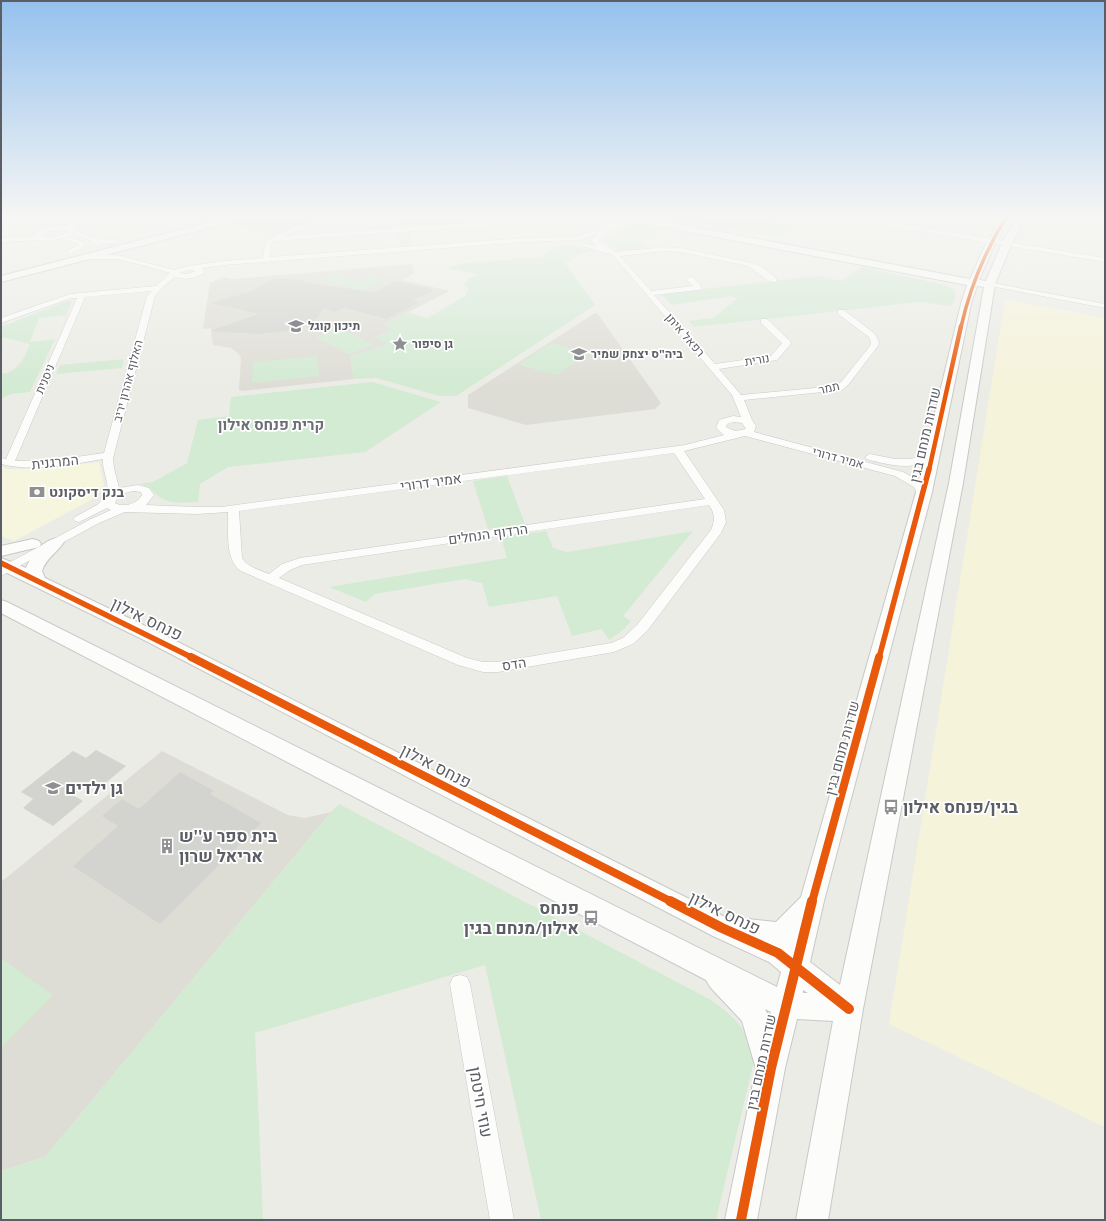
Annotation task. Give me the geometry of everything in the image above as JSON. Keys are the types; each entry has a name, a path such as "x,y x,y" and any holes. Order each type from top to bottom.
{"street":[{"path":"1,279 21,273"},
{"path":"174,273 178,276 185,277"},
{"name":"האלוף אהרון יריב","path":"111,498 114,487 108,466 109,455 151,296 157,288 174,273"},
{"path":"1,321 57,300 82,294 157,288 169,281 200,273"},
{"name":"רפאל איתן","path":"632,273 739,398 744,415 745,429"},
{"path":"764,273 773,280"},
{"path":"919,273 977,283"},
{"path":"926,273 1105,306"},
{"path":"812,1220 849,1010 956,483 977,283 980,273"},
{"path":"977,283 985,273"},
{"path":"649,293 698,288 690,279"},
{"name":"שדרות מנחם בגין","path":"741,1220 771,1068 812,901 923,495 977,283"},
{"name":"ניסנית","path":"5,462 82,294"},
{"name":"תמר","path":"739,398 829,390 844,384 874,346 875,342 873,338 841,312"},
{"name":"נורית","path":"713,366 774,358 787,343 764,321"},
{"path":"724,423 738,419 745,429 724,431 724,423 734,412 739,398"},
{"name":"אמיר דרורי","path":"682,448 708,438 724,423"},
{"name":"אמיר דרורי","path":"123,509 176,509 205,511 234,508 682,448 705,444 745,429 886,461 905,463 920,461 928,458 934,451"},
{"name":"אמיר דרורי","path":"745,429 899,474 917,485 923,492 923,495"},
{"name":"הדס","path":"234,508 237,560 245,568 463,662 483,667 524,663 614,647 625,643 634,636 718,528 720,515 682,448"},
{"name":"המרגנית","path":"5,462 37,465 109,455"},
{"path":"111,477 120,484 135,488"},
{"path":"3,566 33,544 94,511 123,490 135,488"},
{"name":"אמיר דרורי","path":"135,488 145,490 159,503 176,509"},
{"path":"3,566 56,542 95,521 142,503 147,498 148,494"},
{"path":"111,498 109,504 112,507 123,509"},
{"name":"הרדוף הנחלים","path":"269,579 286,567 300,562 712,501"},
{"path":"40,582 33,571 35,566 38,560 56,542"},
{"path":"1,551 33,544"},
{"name":"פנחס אילון","path":"3,566 40,582 172,647 722,928 778,953 849,1010"},
{"path":"1,606 708,967 786,1005 849,1010"},
{"path":"722,928 782,934 812,901"},
{"path":"708,967 752,1011 758,1024 771,1068"},
{"name":"עוזי חיטמן","path":"460,984 502,1220"}],"shaded area":[{"name":"תיכון קוגל","path":"305,273 414,273 402,280 450,291 384,324 393,329 375,337 389,344 350,357 354,379 242,391 239,390 241,358 238,353 231,348 213,345 211,328 203,329 210,283 223,277 233,279"},
{"path":"333,273 357,279 344,285 320,280"},
{"path":"472,273 572,273 595,305 456,396 439,396 376,378 354,379 350,357 388,344 374,337 393,329 383,324 407,312 428,318 467,295 468,288 463,284 477,274"},
{"path":"853,273 890,273 945,285 953,289 956,296 951,306 919,302 694,327 689,321 713,318 738,298 731,296 672,305 661,294 820,276 841,281"},
{"path":"370,275 386,279 361,291 344,287"},
{"path":"67,301 72,301 66,315 39,318 30,342 55,339 30,392 11,394 1,399 1,374 12,371 20,364 30,344 1,337 1,327"},
{"name":"ביה\"ס יצחק שמיר","path":"597,313 661,403 655,409 526,425 468,408 468,395"},
{"path":"340,329 374,345 349,354 315,337"},
{"path":"550,343 589,353 557,375 518,365"},
{"path":"317,356 319,376 252,383 253,362"},
{"path":"124,359 122,368 56,374 60,365"},
{"path":"372,382 441,402 365,452 228,467 200,484 198,502 175,503 167,501 159,497 150,488 139,484 153,482 187,463 198,420 229,416 231,397"},
{"path":"99,462 104,485 91,500 14,541 1,536 1,466 7,469 31,469"},
{"path":"507,476 525,524 488,529 473,481"},
{"path":"546,531 553,548 567,552 693,531 623,616 631,621 623,630 609,640 602,629 572,636 557,596 489,607 482,583 465,579 375,594 366,602 329,587 507,558 501,537"},
{"path":"162,751 288,815 305,818 331,812 45,1157 1,1171 1,882"},
{"path":"339,804 711,1000 728,1013 740,1025 748,1040 754,1061 716,1220 541,1220 485,965 255,1033 263,1220 1,1220 1,1171 45,1157"},
{"path":"1,958 53,995 1,1048"}],"sand":[{"path":"1005,299 1105,318 1105,1127 889,1024"}],"building":[{"path":"275,278 306,280 301,282 373,292 397,281 434,290 413,300 419,302 387,319 345,308 333,312 324,308 318,317 310,323 287,331 259,334 210,331 259,314 211,303 249,292"},
{"name":"גן ילדים","path":"96,750 126,766 103,785 92,779 73,795 83,801 53,826 23,808 33,799 21,792 73,751 86,758"},
{"name":"בית ספר ע''ש אריאל שרון","path":"180,772 214,791 210,794 261,823 160,924 73,866 118,826 102,816 122,799 139,809"}],"cycle path":[{"path":"741,1220 771,1068 786,1005 812,901 924,492 966,304 977,273"},
{"path":"1,563 151,636 722,928 778,953 849,1009"}],"place":[{"name":"תיכון קוגל","path":"296,326"},
{"name":"גן סיפור","path":"400,344"},
{"name":"ביה\"ס יצחק שמיר","path":"579,354"},
{"name":"בנק דיסקונט","path":"37,492"},
{"name":"גן ילדים","path":"53,788"},
{"name":"בגין/פנחס אילון","path":"891,807"},
{"name":"בית ספר ע''ש אריאל שרון","path":"167,846"},
{"name":"פנחס אילון/מנחם בגין","path":"591,918"}],"district":[{"name":"קרית פנחס אילון","path":"271,425"}]}
